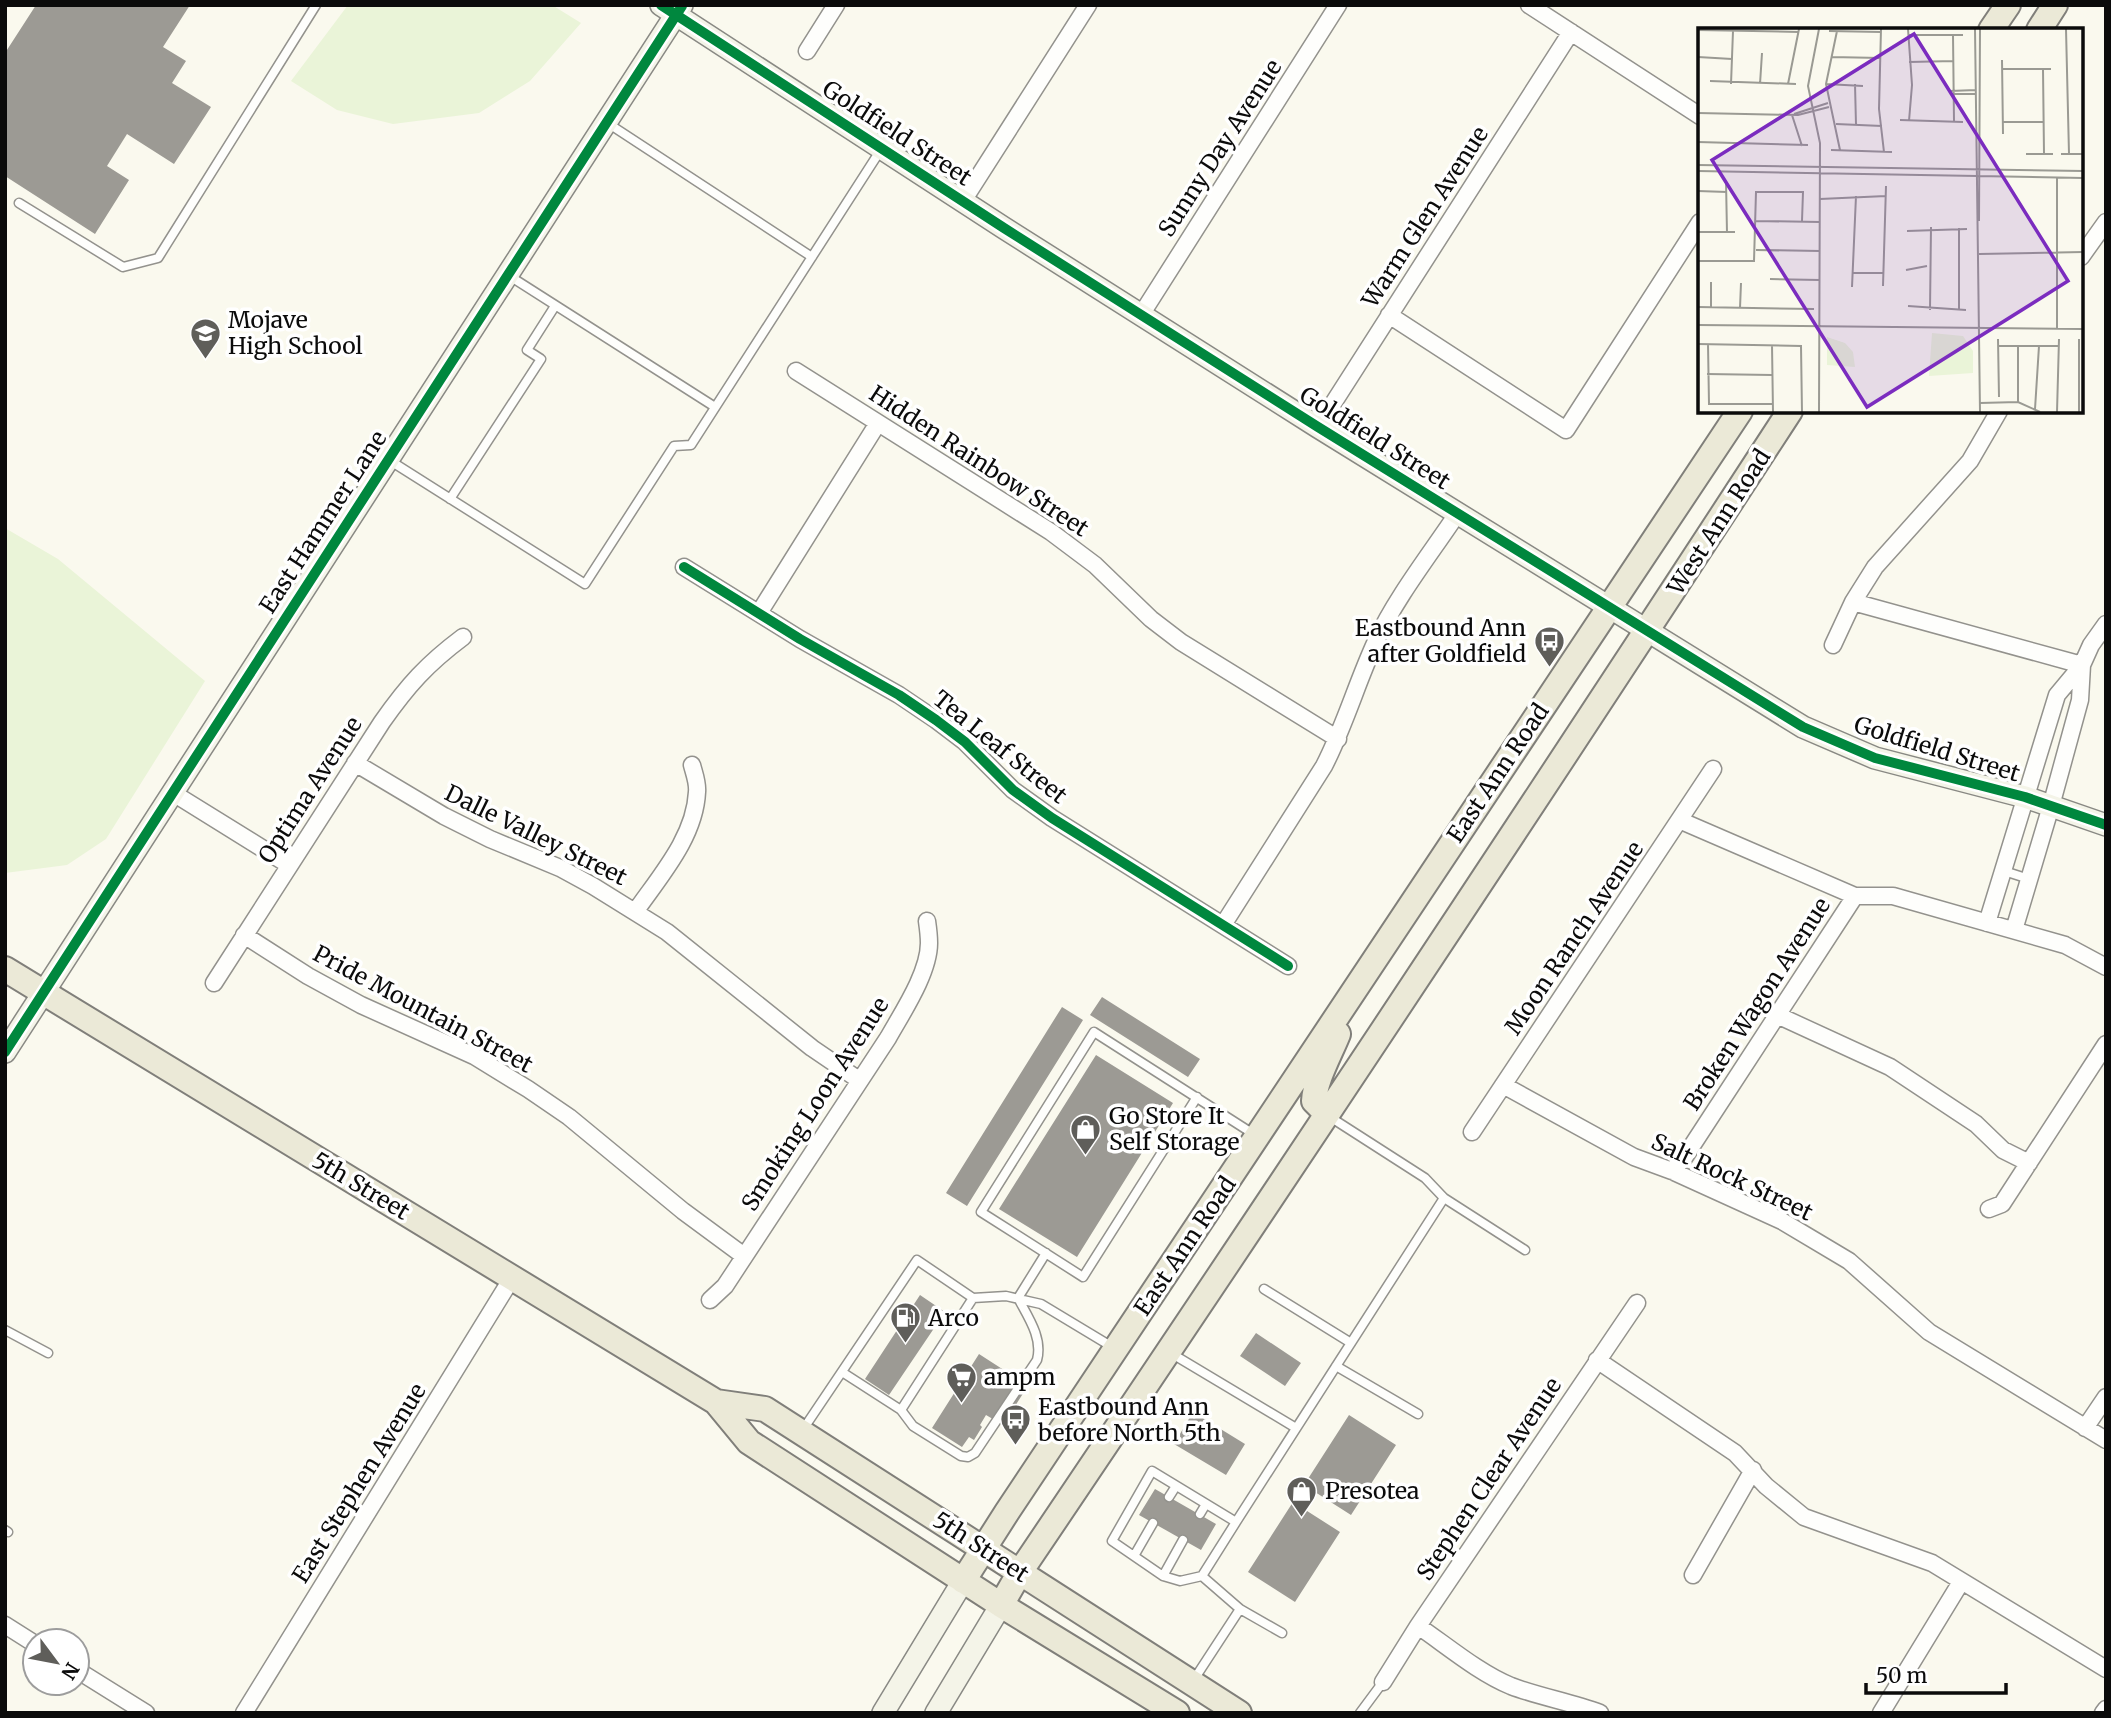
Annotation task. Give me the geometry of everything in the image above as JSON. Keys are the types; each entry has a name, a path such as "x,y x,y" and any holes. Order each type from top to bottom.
{"main road":[{"path":"1992,28 2008,5"},
{"path":"2040,28 2055,5"},
{"name":"West Ann Road","path":"1608,608 1739,413"},
{"name":"West Ann Road","path":"1647,632 1789,413"},
{"name":"East Ann Road","path":"963,1581 1608,608"},
{"name":"East Ann Road","path":"1001,1605 1020,1572 1647,632"},
{"name":"5th Street","path":"5,970 716,1402 749,1442 963,1581 1177,1713"},
{"path":"1327,1114 1314,1101 1315,1087 1358,985"},
{"name":"5th Street","path":"716,1402 765,1409 1238,1713"}],"street":[{"path":"807,51 836,5"},
{"path":"963,201 1088,5"},
{"name":"Sunny Day Avenue","path":"1141,315 1338,5"},
{"path":"1529,5 1698,115"},
{"name":"Goldfield Street","path":"673,8 881,148 1141,315 1803,727 1875,758 2025,797 2106,825"},
{"name":"East Hammer Lane","path":"5,1052 606,122 673,8"},
{"name":"Warm Glen Avenue","path":"1318,427 1571,32"},
{"path":"2083,254 2106,222"},
{"path":"1389,316 1566,430 1698,225"},
{"name":"Hidden Rainbow Street","path":"796,371 1051,532 1095,565 1151,619 1181,642 1338,739"},
{"path":"1833,645 1853,602 1875,566 1970,461 1998,413"},
{"path":"759,614 878,423"},
{"path":"1223,925 1324,766 1338,739 1376,640 1457,514"},
{"name":"Tea Leaf Street","path":"684,567 800,639 899,695 965,742 1013,790 1052,818 1287,966"},
{"path":"1853,602 2082,665"},
{"path":"1987,923 2057,695 2082,665 2091,645 2106,624"},
{"name":"Optima Avenue","path":"214,983 407,687 434,659 463,637"},
{"path":"2014,930 2080,700 2082,665"},
{"name":"Dalle Valley Street","path":"355,764 444,816 490,839 560,868 667,932 812,1048 859,1080"},
{"path":"635,912 688,829 698,789 692,765"},
{"name":"Moon Ranch Avenue","path":"1472,1132 1713,769"},
{"path":"173,793 289,865"},
{"path":"1679,820 1855,896 1894,896 2065,945 2106,967"},
{"name":"Broken Wagon Avenue","path":"1672,1171 1684,1158 1855,896"},
{"name":"Smoking Loon Avenue","path":"710,1300 725,1286 888,1038 918,985 930,945 927,921"},
{"name":"Pride Mountain Street","path":"244,935 308,976 361,1005 474,1056 528,1089 569,1117 683,1211 744,1256"},
{"path":"1777,1015 1890,1067 1976,1124 2003,1150 2029,1163"},
{"path":"1989,1209 2002,1204 2106,1044"},
{"name":"Salt Rock Street","path":"1503,1085 1634,1157 1672,1171 1782,1221 1849,1261 1929,1332 2106,1440"},
{"name":"East Stephen Avenue","path":"244,1713 512,1278"},
{"name":"Stephen Clear Avenue","path":"1383,1682 1418,1626 1637,1303"},
{"path":"1597,1360 1735,1453 1766,1486 1804,1517 1932,1563 2106,1669"},
{"path":"2085,1428 2106,1397"},
{"path":"1693,1575 1753,1470"},
{"name":"East Ann Road","path":"883,1713 963,1581"},
{"path":"1881,1713 1961,1582"},
{"name":"East Ann Road","path":"936,1713 1001,1605"},
{"path":"5,1625 21,1635"},
{"path":"1418,1626 1507,1684 1551,1700 1600,1713"},
{"path":"91,1679 146,1713"}],"lane":[{"path":"19,203 122,267 158,258 316,5"},
{"path":"606,122 813,257"},
{"path":"389,460 584,584 674,446 691,445 881,148"},
{"path":"508,275 715,407"},
{"path":"450,499 541,359 527,350 555,306"},
{"path":"2004,871 2029,879"},
{"path":"1197,1097 1083,1277 981,1212 1094,1032 1197,1097 1258,1136"},
{"path":"1327,1114 1425,1178 1444,1198 1525,1250"},
{"path":"1236,1522 1152,1471 1112,1541 1163,1576 1180,1581 1202,1576 1444,1198"},
{"path":"1018,1298 1046,1253"},
{"path":"801,1433 917,1260 973,1298 1006,1296 1041,1304 1117,1349"},
{"path":"1264,1289 1351,1343"},
{"path":"901,1410 973,1298"},
{"path":"842,1372 901,1410 913,1426 956,1453 968,1457 975,1453 1039,1355 1038,1339 1018,1298"},
{"path":"5,1329 48,1353"},
{"path":"1169,1352 1296,1428"},
{"path":"1336,1366 1418,1414"},
{"path":"1169,1497 1177,1486"},
{"path":"1200,1514 1206,1504"},
{"path":"1134,1556 1153,1523"},
{"path":"1163,1576 1183,1540"},
{"path":"1202,1576 1240,1609 1282,1633"},
{"path":"1192,1684 1240,1609"},
{"path":"1360,1713 1383,1682"}],"green space":[{"path":"348,5 552,5 581,23 530,81 479,113 393,124 337,110 291,81"},
{"path":"5,528 58,559 205,681 106,839 67,865 5,873"}],"building":[{"path":"36,5 190,5 163,47 186,61 172,83 211,107 174,164 127,134 107,166 129,180 95,234 5,176 5,53"},
{"path":"1102,997 1200,1059 1188,1077 1090,1015"},
{"path":"1062,1007 1083,1020 967,1206 946,1193"},
{"name":"Go Store It Self Storage","path":"1096,1055 1173,1103 1077,1257 999,1209"},
{"name":"Arco","path":"920,1295 945,1312 889,1395 865,1379"},
{"path":"1256,1333 1301,1363 1285,1386 1240,1356"},
{"path":"979,1354 1010,1374 1013,1369 1031,1381 1003,1425 986,1415 974,1440 969,1437 962,1447 932,1428"},
{"path":"1193,1412 1245,1444 1226,1475 1174,1444"},
{"path":"1349,1415 1396,1445 1351,1515 1304,1485"},
{"path":"1155,1489 1216,1524 1201,1550 1139,1515"},
{"path":"1293,1502 1340,1532 1295,1602 1248,1572"}],"cycle path":[{"path":"661,5 1004,228 1318,427 1803,727 1875,758 2025,797 2106,825"},
{"path":"5,1052 682,6"},
{"path":"684,567 800,639 899,695 965,742 1013,790 1052,818 1288,966"}],"place":[{"name":"Mojave High School","path":"205,360"},
{"name":"Eastbound Ann after Goldfield","path":"1549,668"},
{"name":"Go Store It Self Storage","path":"1086,1156"},
{"name":"Arco","path":"905,1345"},
{"name":"ampm","path":"961,1404"},
{"name":"Eastbound Ann before North 5th","path":"1015,1447"},
{"name":"Presotea","path":"1302,1518"}]}
